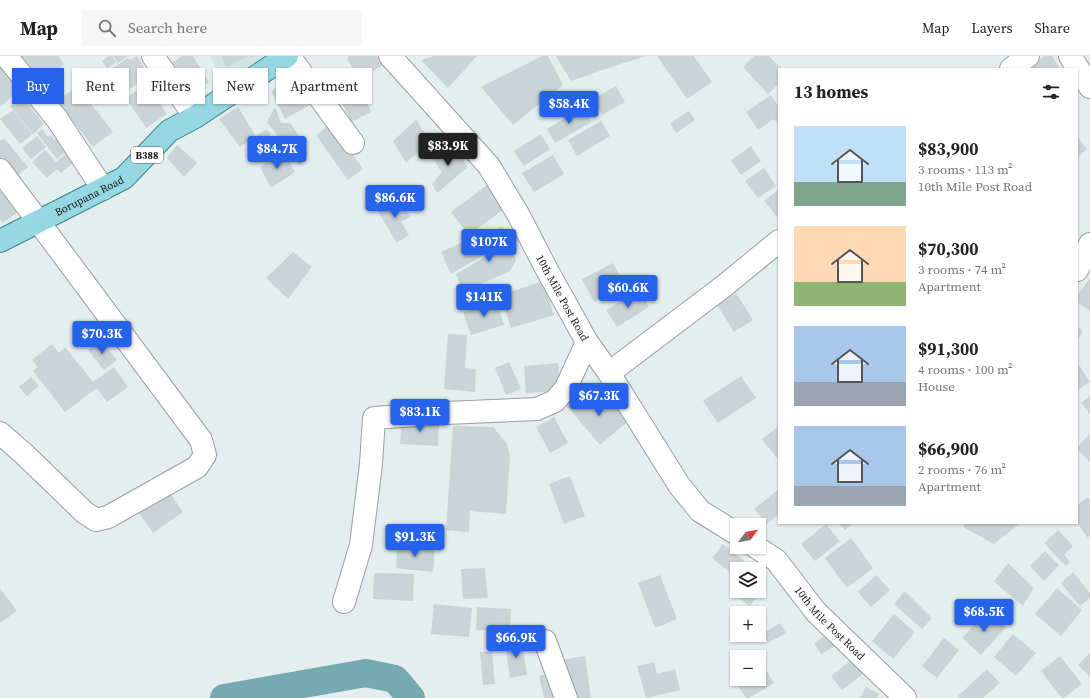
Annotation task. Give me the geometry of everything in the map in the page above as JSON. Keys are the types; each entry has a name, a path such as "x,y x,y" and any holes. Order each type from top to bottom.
{"main road":[{"name":"Borupana Road","path":"0,241 124,178 169,132 195,117 288,56"}],"street":[{"path":"6,56 57,119 103,189"},
{"path":"153,56 195,117"},
{"path":"288,56 353,143"},
{"name":"10th Mile Post Road","path":"390,56 489,166 518,214 587,342 609,372 679,486 700,511 730,530"},
{"path":"1012,68 1028,56"},
{"path":"1070,56 1078,68"},
{"path":"1078,68 1090,87"},
{"path":"0,170 201,440 205,455 196,467 108,517 96,520 84,512 0,433"},
{"path":"609,372 724,286 778,242"},
{"path":"344,602 361,545 371,464 374,418 446,413 537,410 555,401 566,388 587,342"},
{"name":"10th Mile Post Road","path":"766,554 776,560 816,612 905,698"},
{"path":"545,641 566,698"}],"shaded area":[{"path":"210,56 287,56 268,69 216,68"}],"building":[{"path":"20,56 58,56 64,64 59,68 29,68"},
{"path":"109,56 112,56 116,62 107,68 102,61"},
{"path":"113,56 128,56 118,63"},
{"path":"137,56 144,67 137,68 137,84 129,90 129,68 113,68 128,58 129,60"},
{"path":"182,56 193,56 200,68 175,68 172,63"},
{"path":"221,56 249,56 226,67"},
{"path":"348,56 377,56 383,65 372,71 372,68 352,68 348,61"},
{"path":"433,56 477,56 448,88 421,60"},
{"path":"542,56 548,56 563,85 513,125 481,87"},
{"path":"556,56 647,56 571,81"},
{"path":"657,56 694,56 712,82 687,99"},
{"path":"754,56 769,56 780,68 778,68 778,84 768,94 743,67"},
{"path":"1045,56 1052,56 1059,68 1033,68 1031,65"},
{"path":"1,66 12,79 12,97 0,107"},
{"path":"205,76 209,82 205,84"},
{"path":"616,86 625,102 602,115 593,99"},
{"path":"276,88 276,101 271,91"},
{"path":"72,90 72,104 91,104 113,132 93,147 59,104 64,104 64,96"},
{"path":"137,91 137,104 160,104 167,114 146,128 129,102 129,96"},
{"path":"771,95 778,106 778,125 774,119 758,130 746,112"},
{"path":"13,104 28,104 44,124 33,134 10,106"},
{"path":"278,104 310,105 285,119"},
{"path":"343,104 368,104 371,112 351,122"},
{"path":"238,107 256,136 240,147 219,119"},
{"path":"275,107 281,123 290,123 304,143 307,153 300,166 267,122"},
{"path":"582,108 591,122 555,143 547,129"},
{"path":"13,110 32,134 20,144 0,119"},
{"path":"689,111 695,120 676,133 670,123"},
{"path":"416,120 430,142 406,163 393,141"},
{"path":"601,121 610,136 577,156 568,140"},
{"path":"330,124 363,169 348,180 316,135"},
{"path":"42,129 48,137 51,135 54,140 58,137 68,150 57,159 37,133"},
{"path":"267,129 271,135 260,144 256,136"},
{"path":"541,134 550,149 524,166 514,151"},
{"path":"37,136 46,147 31,159 22,148"},
{"path":"1078,137 1087,149 1078,157"},
{"path":"4,138 28,167 13,179 0,163 0,141"},
{"path":"452,144 468,167 437,193 432,184 442,172 433,159"},
{"path":"177,145 197,163 184,177 167,158"},
{"path":"751,146 761,161 741,175 731,160"},
{"path":"45,150 56,162 65,154 73,163 61,173 57,169 47,178 32,162"},
{"path":"284,153 295,172 271,188 260,167"},
{"path":"553,155 564,174 534,192 522,173"},
{"path":"764,168 776,186 758,198 745,181"},
{"path":"490,183 508,206 469,235 451,212"},
{"path":"5,188 22,209 3,223 0,219 0,192"},
{"path":"778,190 778,218 764,201"},
{"path":"398,197 410,217 401,222 409,235 397,243 377,210"},
{"path":"502,227 516,260 510,271 463,292 456,274 495,251 489,232"},
{"path":"485,232 492,250 451,274 441,252"},
{"path":"293,252 312,267 288,299 266,278"},
{"path":"613,263 625,286 594,302 582,279"},
{"path":"1090,278 1090,311 1078,303 1078,295"},
{"path":"543,281 554,315 511,328 500,295"},
{"path":"639,290 649,307 617,327 606,310"},
{"path":"736,293 753,320 734,332 717,305"},
{"path":"497,302 504,325 471,335 463,312"},
{"path":"1078,328 1083,331 1078,339"},
{"path":"448,334 467,335 465,368 476,369 475,392 444,389"},
{"path":"101,340 117,360 104,370 88,350"},
{"path":"52,344 59,353 65,347 93,382 114,367 128,387 107,402 97,388 65,412 33,371 38,367 32,360"},
{"path":"509,362 521,389 506,395 495,368"},
{"path":"558,363 561,391 526,393 524,366"},
{"path":"1078,364 1090,382 1078,389"},
{"path":"741,376 756,398 718,423 703,401"},
{"path":"31,377 39,386 27,396 19,387"},
{"path":"582,391 599,411 615,398 632,418 600,445 566,405"},
{"path":"1090,396 1090,414 1081,403"},
{"path":"554,417 568,443 550,453 536,427"},
{"path":"402,420 439,422 438,446 400,444"},
{"path":"453,426 493,427 507,444 510,456 506,514 470,511 469,532 446,530"},
{"path":"778,427 777,458 762,439"},
{"path":"1090,433 1090,462 1078,450 1078,447"},
{"path":"570,476 585,516 564,524 549,484"},
{"path":"166,488 183,512 153,533 136,509"},
{"path":"778,490 778,515 767,524 766,518 762,518 754,509"},
{"path":"1088,497 1090,499 1090,536 1088,538 1078,524 1078,504"},
{"path":"826,524 840,541 815,561 801,544"},
{"path":"840,524 853,524 845,530"},
{"path":"965,524 1018,525 994,544 963,527"},
{"path":"1058,530 1073,546 1064,555 1070,562 1066,566 1044,543"},
{"path":"851,538 873,568 847,588 825,558"},
{"path":"723,544 730,550 730,554 735,554 744,561 730,562 730,573 712,558"},
{"path":"397,545 435,549 433,572 396,568"},
{"path":"1045,551 1059,565 1044,581 1030,566"},
{"path":"1008,563 1034,588 1023,606 994,582"},
{"path":"485,568 488,598 463,599 461,569"},
{"path":"1073,572 1090,593 1090,598 1080,606 1061,583"},
{"path":"374,573 414,574 413,601 373,599"},
{"path":"660,575 677,619 655,628 638,583"},
{"path":"876,575 890,590 871,607 858,592"},
{"path":"0,588 17,611 0,623"},
{"path":"1057,588 1082,610 1061,636 1035,614"},
{"path":"905,591 932,618 922,629 894,604"},
{"path":"739,598 756,598 750,606"},
{"path":"434,604 472,608 469,637 431,634"},
{"path":"477,607 511,609 510,631 476,630"},
{"path":"987,611 1006,627 981,655 962,638"},
{"path":"894,614 915,632 893,659 872,641"},
{"path":"780,623 786,633 768,643 766,640 766,632"},
{"path":"830,633 837,645 821,654 814,643"},
{"path":"1013,634 1036,653 1016,676 994,657"},
{"path":"944,638 959,650 937,678 922,666"},
{"path":"522,640 527,675 510,678 505,643"},
{"path":"492,651 495,684 483,685 480,652"},
{"path":"1090,653 1090,677 1078,665"},
{"path":"585,656 591,698 569,698 562,660"},
{"path":"1060,656 1082,684 1064,698 1062,698 1041,671"},
{"path":"852,659 863,674 842,690 831,676"},
{"path":"654,662 657,674 675,669 680,690 646,698 637,666"},
{"path":"987,669 1000,683 983,698 959,698 958,696"},
{"path":"766,670 774,683 749,698 746,698 738,686 766,686"},
{"path":"555,672 561,698 544,698 539,676"},
{"path":"866,687 879,694 877,698 860,698"}],"waterway":[{"path":"224,698 366,673 395,679 411,698"}]}
